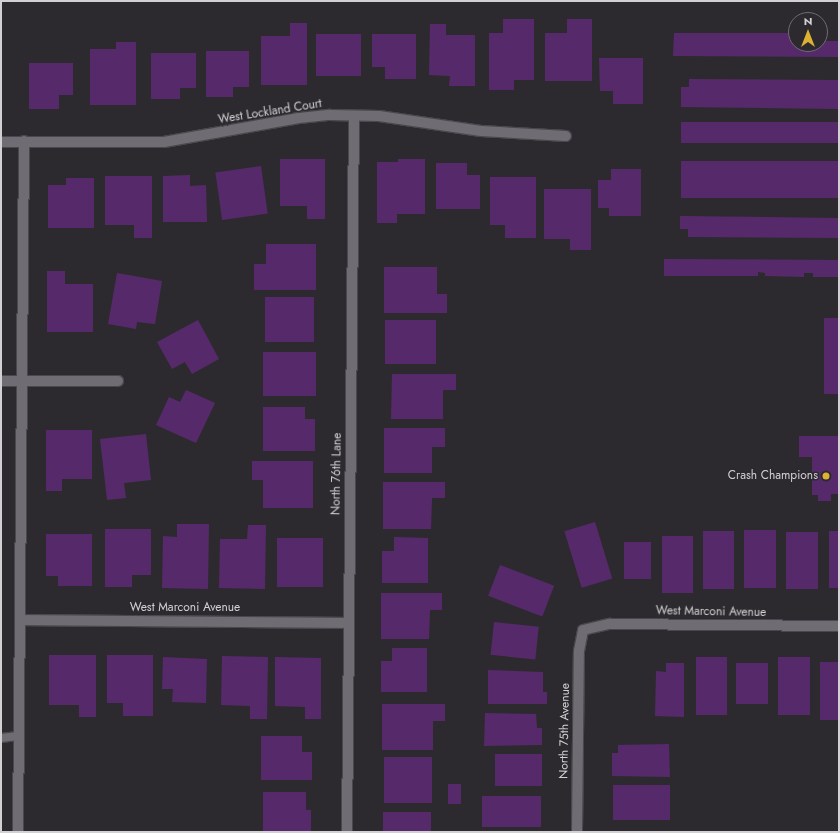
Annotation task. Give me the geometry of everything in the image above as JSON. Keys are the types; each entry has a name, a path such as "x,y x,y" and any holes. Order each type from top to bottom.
{"street":[{"name":"West Lockland Court","path":"1,142 164,142 299,118 354,116 379,116 528,135 566,136"},
{"name":"North 76th Lane","path":"347,832 354,116"},
{"path":"18,832 24,141"},
{"path":"1,381 118,381"},
{"name":"West Marconi Avenue","path":"21,620 348,623"},
{"name":"West Marconi Avenue","path":"583,630 610,624 839,626"},
{"name":"North 75th Avenue","path":"578,832 579,651 583,630"}],"lane":[{"path":"1,738 18,736"}],"building":[{"path":"503,19 534,19 534,80 514,80 514,90 489,90 489,33 503,33"},
{"path":"567,19 592,19 592,81 545,81 545,33 567,33"},
{"path":"290,23 307,23 307,85 261,85 261,36 290,36"},
{"path":"430,24 446,24 446,35 475,35 475,86 449,86 450,76 429,75"},
{"path":"674,33 788,33 788,52 828,52 828,41 839,41 839,57 673,56"},
{"path":"316,34 361,34 361,76 316,76"},
{"path":"372,34 416,34 416,79 385,79 385,67 372,67"},
{"path":"116,42 136,42 136,105 90,105 90,49 116,49"},
{"path":"206,51 249,51 249,87 233,87 233,97 206,97"},
{"path":"151,53 196,53 196,88 180,88 180,99 151,99"},
{"path":"599,58 643,58 643,104 613,104 613,91 600,91"},
{"path":"29,63 73,63 73,95 59,95 59,109 29,109"},
{"path":"689,79 839,80 839,109 681,107 681,87 689,87"},
{"path":"681,122 839,122 839,143 681,143"},
{"path":"280,159 325,159 325,219 307,219 307,206 280,206"},
{"path":"398,159 425,159 425,214 397,214 397,223 377,223 377,162 398,162"},
{"path":"681,161 839,161 839,198 681,198"},
{"path":"436,163 467,163 467,175 480,175 480,209 436,209"},
{"path":"261,166 268,214 222,220 215,172"},
{"path":"611,169 641,169 641,216 609,216 609,208 598,208 598,180 611,180"},
{"path":"190,175 190,186 206,185 207,222 163,222 163,176"},
{"path":"105,176 152,176 152,238 134,238 134,225 105,225"},
{"path":"490,177 536,177 536,238 505,238 505,225 490,225"},
{"path":"66,178 94,178 94,228 48,228 48,185 66,185"},
{"path":"544,189 591,189 591,250 570,250 570,239 544,239"},
{"path":"680,216 839,218 839,238 688,237 688,229 680,229"},
{"path":"266,244 316,244 316,290 254,290 254,264 266,264"},
{"path":"664,259 839,260 839,277 813,277 813,273 804,273 804,277 765,276 765,273 758,272 758,276 664,276"},
{"path":"384,267 437,267 437,294 447,294 447,313 384,313"},
{"path":"47,271 65,271 65,284 93,284 93,332 47,332"},
{"path":"117,273 162,281 155,324 137,322 136,329 108,324"},
{"path":"265,297 314,297 314,342 265,342"},
{"path":"824,318 839,318 839,394 824,394"},
{"path":"198,320 219,359 192,374 185,362 172,369 157,342"},
{"path":"385,320 436,320 436,364 385,364"},
{"path":"263,352 316,352 316,396 263,396"},
{"path":"392,374 456,374 456,390 443,390 443,419 391,419"},
{"path":"186,390 215,403 196,443 156,425 169,397 180,402"},
{"path":"263,407 305,407 305,419 315,419 315,451 263,451"},
{"path":"384,428 445,428 445,447 432,447 432,473 384,473"},
{"path":"46,430 92,430 92,479 62,479 62,491 46,491"},
{"path":"146,434 151,480 124,483 126,498 107,500 100,439"},
{"name":"Crash Champions","path":"799,436 839,436 839,494 831,494 831,501 818,501 818,495 812,495 812,457 799,457"},
{"path":"252,461 313,461 313,508 263,508 263,480 252,480"},
{"path":"383,482 445,482 445,498 432,498 431,529 383,529"},
{"path":"595,522 612,578 582,588 564,531"},
{"path":"177,524 209,524 208,589 162,588 163,536 177,537"},
{"path":"248,525 266,525 265,589 219,588 220,539 247,539"},
{"path":"105,529 151,529 151,575 132,575 132,587 105,587"},
{"path":"744,530 776,530 776,588 744,588"},
{"path":"703,531 734,531 734,589 703,589"},
{"path":"829,531 839,531 839,588 829,588"},
{"path":"786,532 818,532 818,589 786,589"},
{"path":"46,534 92,534 92,586 58,586 58,576 46,576"},
{"path":"662,536 693,536 693,593 662,593"},
{"path":"394,537 428,538 428,583 382,583 382,551 394,551"},
{"path":"277,538 323,538 323,587 277,587"},
{"path":"624,542 651,542 651,579 624,579"},
{"path":"500,565 554,586 542,617 488,596"},
{"path":"381,593 442,593 442,610 430,610 429,639 381,639"},
{"path":"494,622 539,627 535,660 491,655"},
{"path":"392,648 427,648 427,692 381,692 381,661 392,661"},
{"path":"49,655 96,655 96,717 79,717 79,705 49,705"},
{"path":"107,655 153,655 153,716 123,716 123,703 107,703"},
{"path":"222,656 268,657 267,719 250,719 250,706 221,705"},
{"path":"163,657 207,659 206,703 172,702 173,689 162,689"},
{"path":"275,657 321,658 321,719 305,719 305,707 275,706"},
{"path":"696,657 727,657 727,715 696,715"},
{"path":"778,657 810,657 810,715 778,715"},
{"path":"820,662 839,662 839,720 820,720"},
{"path":"666,663 684,663 684,717 655,716 656,671 666,672"},
{"path":"736,663 768,663 768,704 736,704"},
{"path":"488,670 543,672 543,692 547,692 547,704 488,704"},
{"path":"382,704 445,704 445,721 433,721 433,750 382,750"},
{"path":"485,713 536,714 537,728 542,728 542,745 484,746"},
{"path":"261,736 302,736 302,752 312,752 312,780 261,780"},
{"path":"669,744 670,777 612,776 612,753 618,753 618,745"},
{"path":"495,754 542,754 542,786 495,786"},
{"path":"384,757 432,757 432,803 384,803"},
{"path":"448,784 461,784 461,804 448,804"},
{"path":"613,785 670,785 670,820 613,820"},
{"path":"263,792 306,792 306,810 311,810 311,832 263,832"},
{"path":"482,796 541,796 541,827 482,827"},
{"path":"383,812 431,812 431,832 383,832"}],"place":[{"name":"Crash Champions","path":"826,476"}]}
